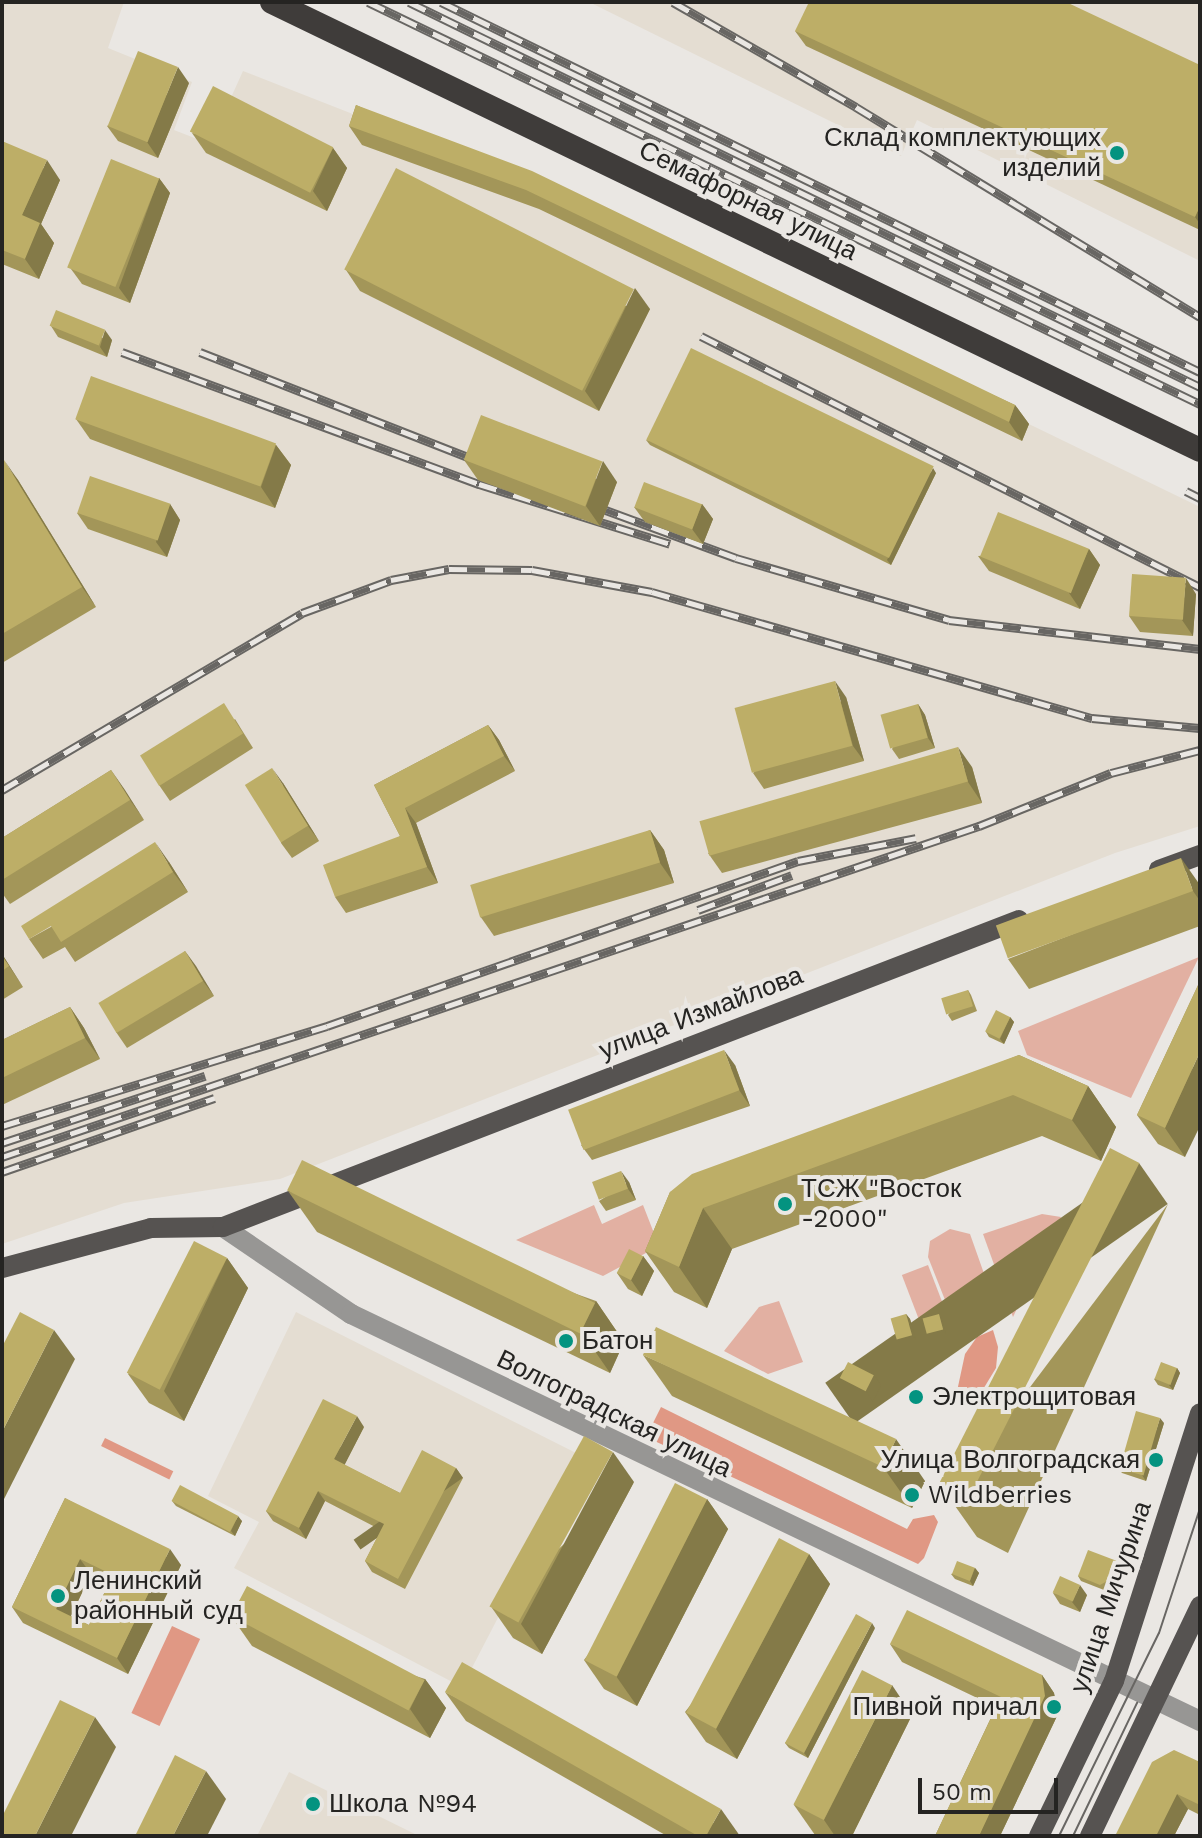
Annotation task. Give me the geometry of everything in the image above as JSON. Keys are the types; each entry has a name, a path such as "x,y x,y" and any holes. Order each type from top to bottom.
{"highway":[{"name":"Семафорная улица","path":"272,2 1200,450"}],"main road":[{"path":"1140,877 1200,855"},
{"name":"улица Измайлова","path":"223,1227 1035,915"},
{"path":"2,1268 151,1228 223,1227"},
{"name":"улица Мичурина","path":"1039,1836 1114,1681 1200,1413"},
{"path":"1090,1836 1200,1606"}],"street":[{"name":"Волгоградская улица","path":"223,1227 351,1314 1200,1721"}],"shaded area":[{"path":"2,2 124,2 108,48 192,82 174,130 210,144 243,71 546,190 1200,507 1200,826 1115,853 280,1179 124,1203 2,1244"},
{"path":"589,2 1200,2 1200,261 917,120 901,156"},
{"path":"1199,957 1131,1098 1027,1055 1018,1031"},
{"path":"594,1205 602,1224 643,1205 659,1246 603,1276 516,1240"},
{"path":"1042,1214 1061,1217 1013,1317 983,1234"},
{"path":"950,1229 970,1234 992,1296 985,1311 966,1318 947,1305 928,1257 930,1241"},
{"path":"928,1265 947,1314 921,1325 902,1275"},
{"path":"779,1301 803,1362 768,1374 724,1351 759,1307"},
{"path":"296,1312 582,1456 462,1687 234,1568 259,1522 208,1496"},
{"path":"993,1330 998,1347 996,1368 979,1396 956,1396 965,1354 977,1337"},
{"path":"661,1407 907,1529 913,1519 934,1515 938,1522 924,1558 918,1564 646,1437"},
{"path":"105,1438 173,1471 169,1479 101,1446"},
{"path":"172,1626 200,1639 160,1726 131,1713"},
{"name":"Школа №94","path":"289,1772 419,1836 257,1836"}],"building":[{"name":"Склад комплектующих изделий","path":"809,2 1066,2 1200,65 1200,206 1195,217 795,31"},
{"path":"138,51 178,67 148,142 108,126"},
{"path":"213,86 333,147 310,193 190,131"},
{"path":"356,105 532,171 1015,405 1009,422 526,190 349,126"},
{"path":"2,141 47,160 22,215 40,223 25,259 2,250"},
{"path":"111,159 159,178 115,287 67,267"},
{"path":"396,168 634,289 582,391 344,270"},
{"path":"56,310 105,330 99,346 50,326"},
{"path":"691,348 934,466 889,558 646,440"},
{"path":"91,376 276,443 260,487 75,419"},
{"path":"481,415 602,462 585,506 464,460"},
{"path":"2,461 82,587 2,634"},
{"path":"90,476 170,504 158,541 77,513"},
{"path":"644,482 702,504 692,529 634,507"},
{"path":"998,512 1089,549 1071,593 980,557"},
{"path":"1132,574 1186,578 1183,620 1129,616"},
{"path":"835,681 852,746 752,773 735,708"},
{"path":"224,703 243,734 159,786 140,755"},
{"path":"918,704 928,738 890,748 881,715"},
{"path":"488,725 504,756 405,808 427,867 335,897 323,865 400,836 374,785"},
{"path":"958,747 968,782 709,856 699,821"},
{"path":"272,768 308,826 281,843 245,785"},
{"path":"111,770 130,800 2,880 2,838"},
{"path":"650,830 660,863 480,917 470,885"},
{"path":"155,842 173,872 61,942 51,926 29,939 21,926"},
{"path":"1181,858 1193,891 1008,958 996,925"},
{"path":"185,951 203,981 116,1033 98,1003"},
{"path":"2,956 9,966 2,971"},
{"path":"1200,981 1200,1052 1165,1128 1137,1115"},
{"path":"968,990 973,1006 946,1014 941,998"},
{"path":"70,1007 85,1038 2,1078 2,1040"},
{"path":"996,1010 1010,1017 999,1039 985,1031"},
{"path":"724,1050 739,1090 584,1150 568,1110"},
{"path":"1019,1055 1088,1086 1072,1120 1013,1095 703,1208 679,1267 645,1251 670,1192 692,1174"},
{"path":"1110,1148 1139,1163 965,1505 936,1490"},
{"path":"302,1160 595,1303 580,1333 287,1191"},
{"path":"621,1171 628,1189 599,1200 592,1182"},
{"path":"194,1241 227,1258 160,1390 127,1373"},
{"path":"629,1249 643,1256 631,1280 617,1273"},
{"path":"20,1312 54,1330 2,1432 2,1347"},
{"path":"906,1314 912,1335 897,1340 891,1318"},
{"path":"939,1314 943,1329 927,1334 923,1318"},
{"path":"656,1327 896,1439 883,1467 643,1355"},
{"path":"848,1362 874,1375 866,1391 840,1378"},
{"path":"1161,1362 1177,1368 1170,1385 1155,1379"},
{"path":"323,1399 357,1416 334,1459 400,1493 422,1450 456,1468 398,1579 365,1561 384,1524 318,1491 299,1528 266,1511"},
{"path":"1136,1411 1160,1418 1143,1476 1119,1469"},
{"path":"584,1436 613,1452 518,1623 489,1607"},
{"path":"675,1483 707,1499 617,1677 585,1660"},
{"path":"180,1485 238,1516 230,1532 172,1501"},
{"name":"Ленинский районный суд","path":"65,1498 170,1549 117,1658 12,1607","holes":["80,1559 113,1575 89,1625 56,1609"]},
{"path":"779,1538 809,1554 716,1729 686,1713"},
{"path":"1088,1550 1117,1561 1109,1580 1100,1585 1078,1576"},
{"path":"957,1561 975,1568 970,1581 952,1574"},
{"path":"1060,1576 1080,1585 1073,1601 1053,1592"},
{"path":"247,1586 424,1680 409,1710 231,1616"},
{"path":"907,1610 1042,1675 1045,1696 979,1836 935,1836 1001,1697 890,1644"},
{"path":"856,1614 872,1623 804,1753 785,1743"},
{"path":"462,1662 721,1809 706,1836 698,1836 445,1692"},
{"path":"862,1670 892,1685 824,1820 793,1805"},
{"path":"60,1700 95,1717 35,1836 2,1836 2,1817"},
{"path":"1174,1750 1200,1762 1200,1805 1177,1794 1156,1836 1115,1836 1152,1762"},
{"path":"175,1755 206,1771 173,1836 135,1836"}],"tram line":[{"path":"1059,1836 1159,1633 1200,1508"},
{"path":"1073,1836 1137,1703"}],"railway":[{"path":"368,2 1200,404"},
{"path":"409,2 1200,387"},
{"path":"441,2 1200,372"},
{"path":"673,2 856,107 1200,317"},
{"path":"701,336 1200,587"},
{"path":"122,352 479,484 670,544"},
{"path":"200,352 488,465"},
{"path":"1186,491 1200,498"},
{"path":"584,502 736,558 949,620 1200,649"},
{"path":"2,790 302,613 391,580 449,569 532,570 652,592 1092,718 1200,728"},
{"path":"2,1157 979,826 1111,773 1200,750"},
{"path":"2,1126 327,1026 798,861 916,838"},
{"path":"698,910 792,875"},
{"path":"2,1143 205,1076"},
{"path":"2,1172 215,1098"}],"place":[{"name":"Склад комплектующих изделий","path":"1117,153"},
{"name":"ТСЖ \"Восток -2000\"","path":"785,1204"},
{"name":"Батон","path":"566,1341"},
{"name":"Электрощитовая","path":"916,1397"},
{"name":"Улица Волгоградская","path":"1156,1460"},
{"name":"Wildberries","path":"912,1495"},
{"name":"Ленинский районный суд","path":"58,1596"},
{"name":"Пивной причал","path":"1054,1707"},
{"name":"Школа №94","path":"313,1804"}]}
